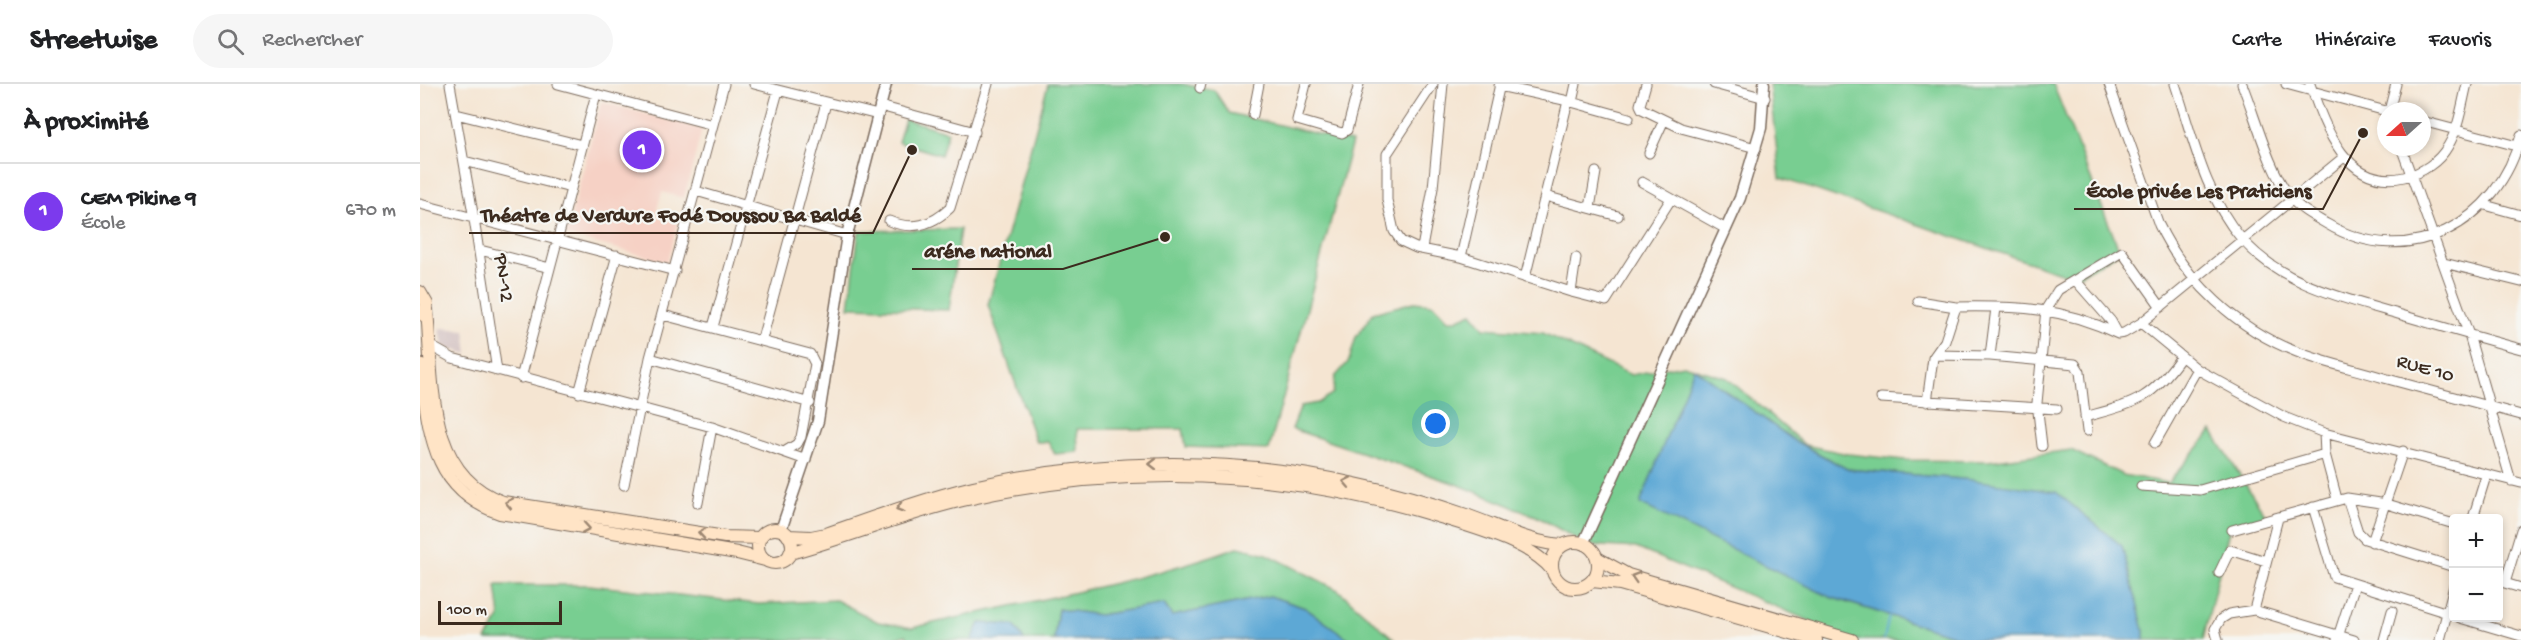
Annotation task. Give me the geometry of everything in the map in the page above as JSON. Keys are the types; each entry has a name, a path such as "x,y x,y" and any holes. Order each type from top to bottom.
{"main road":[{"path":"420,292 426,299 423,314 440,429 446,452 459,474 478,491 503,502 725,537 760,538 769,530 798,538 826,534 896,509 1012,479 1071,470 1149,464 1240,467 1317,476 1393,493 1450,510 1542,543 1583,544 1597,558 1629,575 1852,640"},
{"path":"420,365 430,431 437,457 452,481 471,501 500,513 737,553 765,560 779,562 790,553 948,504 1015,489 1073,480 1151,475 1240,477 1314,486 1406,507 1518,546 1546,561 1560,582 1570,588 1582,587 1592,581 1597,574 1597,558"},
{"path":"785,533 791,544 790,553"},
{"path":"760,538 759,552 765,560"},
{"path":"1553,571 1554,557 1563,545"},
{"path":"1592,581 1620,584 1816,640"}],"street":[{"name":"PN-12","path":"450,84 480,250 497,371"},
{"path":"624,485 638,407 650,358 724,84"},
{"path":"754,84 826,103 879,111 975,132"},
{"path":"785,533 822,406 847,235 886,84"},
{"path":"889,221 904,227 919,225 941,216 950,208 988,84"},
{"path":"1253,116 1259,84"},
{"path":"1306,84 1297,120 1342,133 1347,130 1359,84"},
{"path":"1433,84 1387,154 1386,200 1394,231 1401,241 1461,257 1601,301 1609,298 1639,246 1671,199"},
{"path":"1422,248 1433,188 1443,84"},
{"path":"1525,278 1576,84"},
{"path":"1646,84 1640,107 1681,128 1756,148"},
{"path":"1714,84 1765,98"},
{"path":"1583,544 1740,198 1756,148 1765,98 1764,84"},
{"name":"RUE 10","path":"2109,84 2158,225 2168,245 2195,279 2231,314 2256,332 2296,352 2521,415"},
{"path":"2175,84 2213,190 2241,238 2276,268 2306,285 2521,349"},
{"path":"2242,84 2273,163 2290,198 2312,215 2343,233 2366,241 2404,243 2435,237 2461,223 2485,205 2505,177 2520,146 2521,135"},
{"path":"2286,84 2311,88 2326,96 2377,109"},
{"path":"2326,96 2329,84"},
{"path":"2390,102 2396,84"},
{"path":"2311,88 2331,138 2344,157 2366,174 2385,178 2411,176 2423,171 2439,159 2449,145 2455,129 2467,84"},
{"path":"564,85 713,124"},
{"path":"1461,257 1500,85 1629,118"},
{"path":"713,327 778,90"},
{"path":"521,378 596,94"},
{"path":"762,339 826,103"},
{"path":"456,114 582,145"},
{"path":"1649,153 1664,120"},
{"path":"2431,123 2520,146"},
{"path":"2404,156 2469,335 2490,407 2516,482"},
{"path":"1917,301 1956,307 2046,309 2073,315 2118,334 2124,333 2161,307 2241,238 2344,157"},
{"path":"464,161 571,188"},
{"path":"1590,208 1596,172"},
{"path":"1642,182 1726,229"},
{"path":"696,191 847,235"},
{"path":"1545,196 1618,216"},
{"path":"420,204 675,271"},
{"path":"2485,205 2521,215"},
{"path":"480,250 550,268"},
{"path":"2042,446 2037,409 2040,360 2046,309 2058,290 2122,252 2161,307"},
{"path":"579,393 617,255"},
{"path":"1571,292 1576,258"},
{"path":"2444,263 2521,282"},
{"path":"2076,281 2111,321 2118,334"},
{"path":"1927,402 1935,355 1945,341 1956,307"},
{"path":"1990,356 1996,308"},
{"path":"663,315 762,339 810,354 814,359 810,403 801,437 797,444 784,452"},
{"path":"2141,323 2197,369 2272,412 2324,433 2403,451 2486,476 2516,482"},
{"path":"429,345 452,358 712,427 806,460"},
{"path":"1935,355 1990,356 2077,366 2086,431"},
{"path":"2085,417 2126,405 2154,391 2181,357"},
{"path":"650,358 810,403"},
{"path":"2155,443 2197,369"},
{"path":"1881,398 2037,409 2057,408"},
{"path":"698,503 712,427"},
{"path":"2324,433 2325,454 2342,499 2358,532 2372,542 2449,565"},
{"path":"2372,542 2387,504 2403,451"},
{"path":"2141,486 2200,490 2325,454"},
{"path":"2475,514 2486,476"},
{"path":"2232,530 2342,499 2387,504 2449,523"},
{"path":"2313,507 2334,577 2449,614"},
{"path":"2254,610 2277,518"},
{"path":"2503,580 2519,546 2521,530"},
{"path":"2219,573 2230,550 2266,561"},
{"path":"2503,582 2521,588"},
{"path":"2337,638 2355,584"},
{"path":"2218,640 2215,629 2222,619 2229,614 2254,610 2337,638 2354,640"},
{"path":"2384,640 2392,611"},
{"path":"2440,640 2449,617"},
{"path":"2474,622 2521,636"}],"shaded area":[{"path":"601,102 702,129 684,198 662,192 655,216 678,223 667,262 566,235"},
{"path":"440,328 465,330 468,354 443,346"}],"green space":[{"path":"1048,84 1181,84 1214,90 1229,113 1352,142 1269,450 1186,447 1183,429 1077,429 1078,452 1055,454 1048,442 1036,442 988,305"},
{"path":"1769,84 2053,84 2120,252 2075,278 1780,178"},
{"path":"905,119 948,132 941,155 898,142"},
{"path":"960,229 949,310 849,307 859,231"},
{"path":"1414,302 1433,304 1448,320 1456,320 1472,313 1484,328 1543,333 1631,375 1683,365 1694,368 1830,597 1968,640 1823,640 1810,621 1636,548 1587,545 1538,517 1459,485 1292,429 1301,406 1318,403 1333,393 1335,377 1349,361 1356,337 1373,313"},
{"path":"1695,368 1727,378 1805,445 1848,454 1905,460 1988,461 2071,450 2123,475 2168,483 2212,431 2267,518 2230,526 2203,640 2144,640 2144,630 1973,480 1847,469 1795,441"},
{"path":"1238,547 1267,554 1338,590 1395,640 1350,640 1305,608 1270,596 1172,616 1164,604 1099,615 1058,609 1054,640 1024,640 1014,625 980,623 972,640 908,640 906,635 890,640 486,640 500,617 496,585 589,585 759,604 836,600 878,622 912,628 1158,572"}],"water":[{"path":"1694,368 1795,441 1847,469 1973,480 2056,492 2122,546 2144,630 2144,640 1968,640 1830,597 1640,504"},
{"path":"1270,596 1305,608 1350,640 1054,640 1058,609 1099,615 1164,604 1172,616"},
{"path":"980,623 1014,625 1024,640 972,640"}],"waterway":[{"path":"1884,639 1889,616"}],"place":[{"name":"École privée Les Praticiens","path":"2363,133"},
{"name":"CEM Pikine 9","path":"642,150"},
{"name":"Théatre de Verdure Fodé Doussou Ba Baldé","path":"912,150"},
{"name":"aréne national","path":"1165,237"}]}
